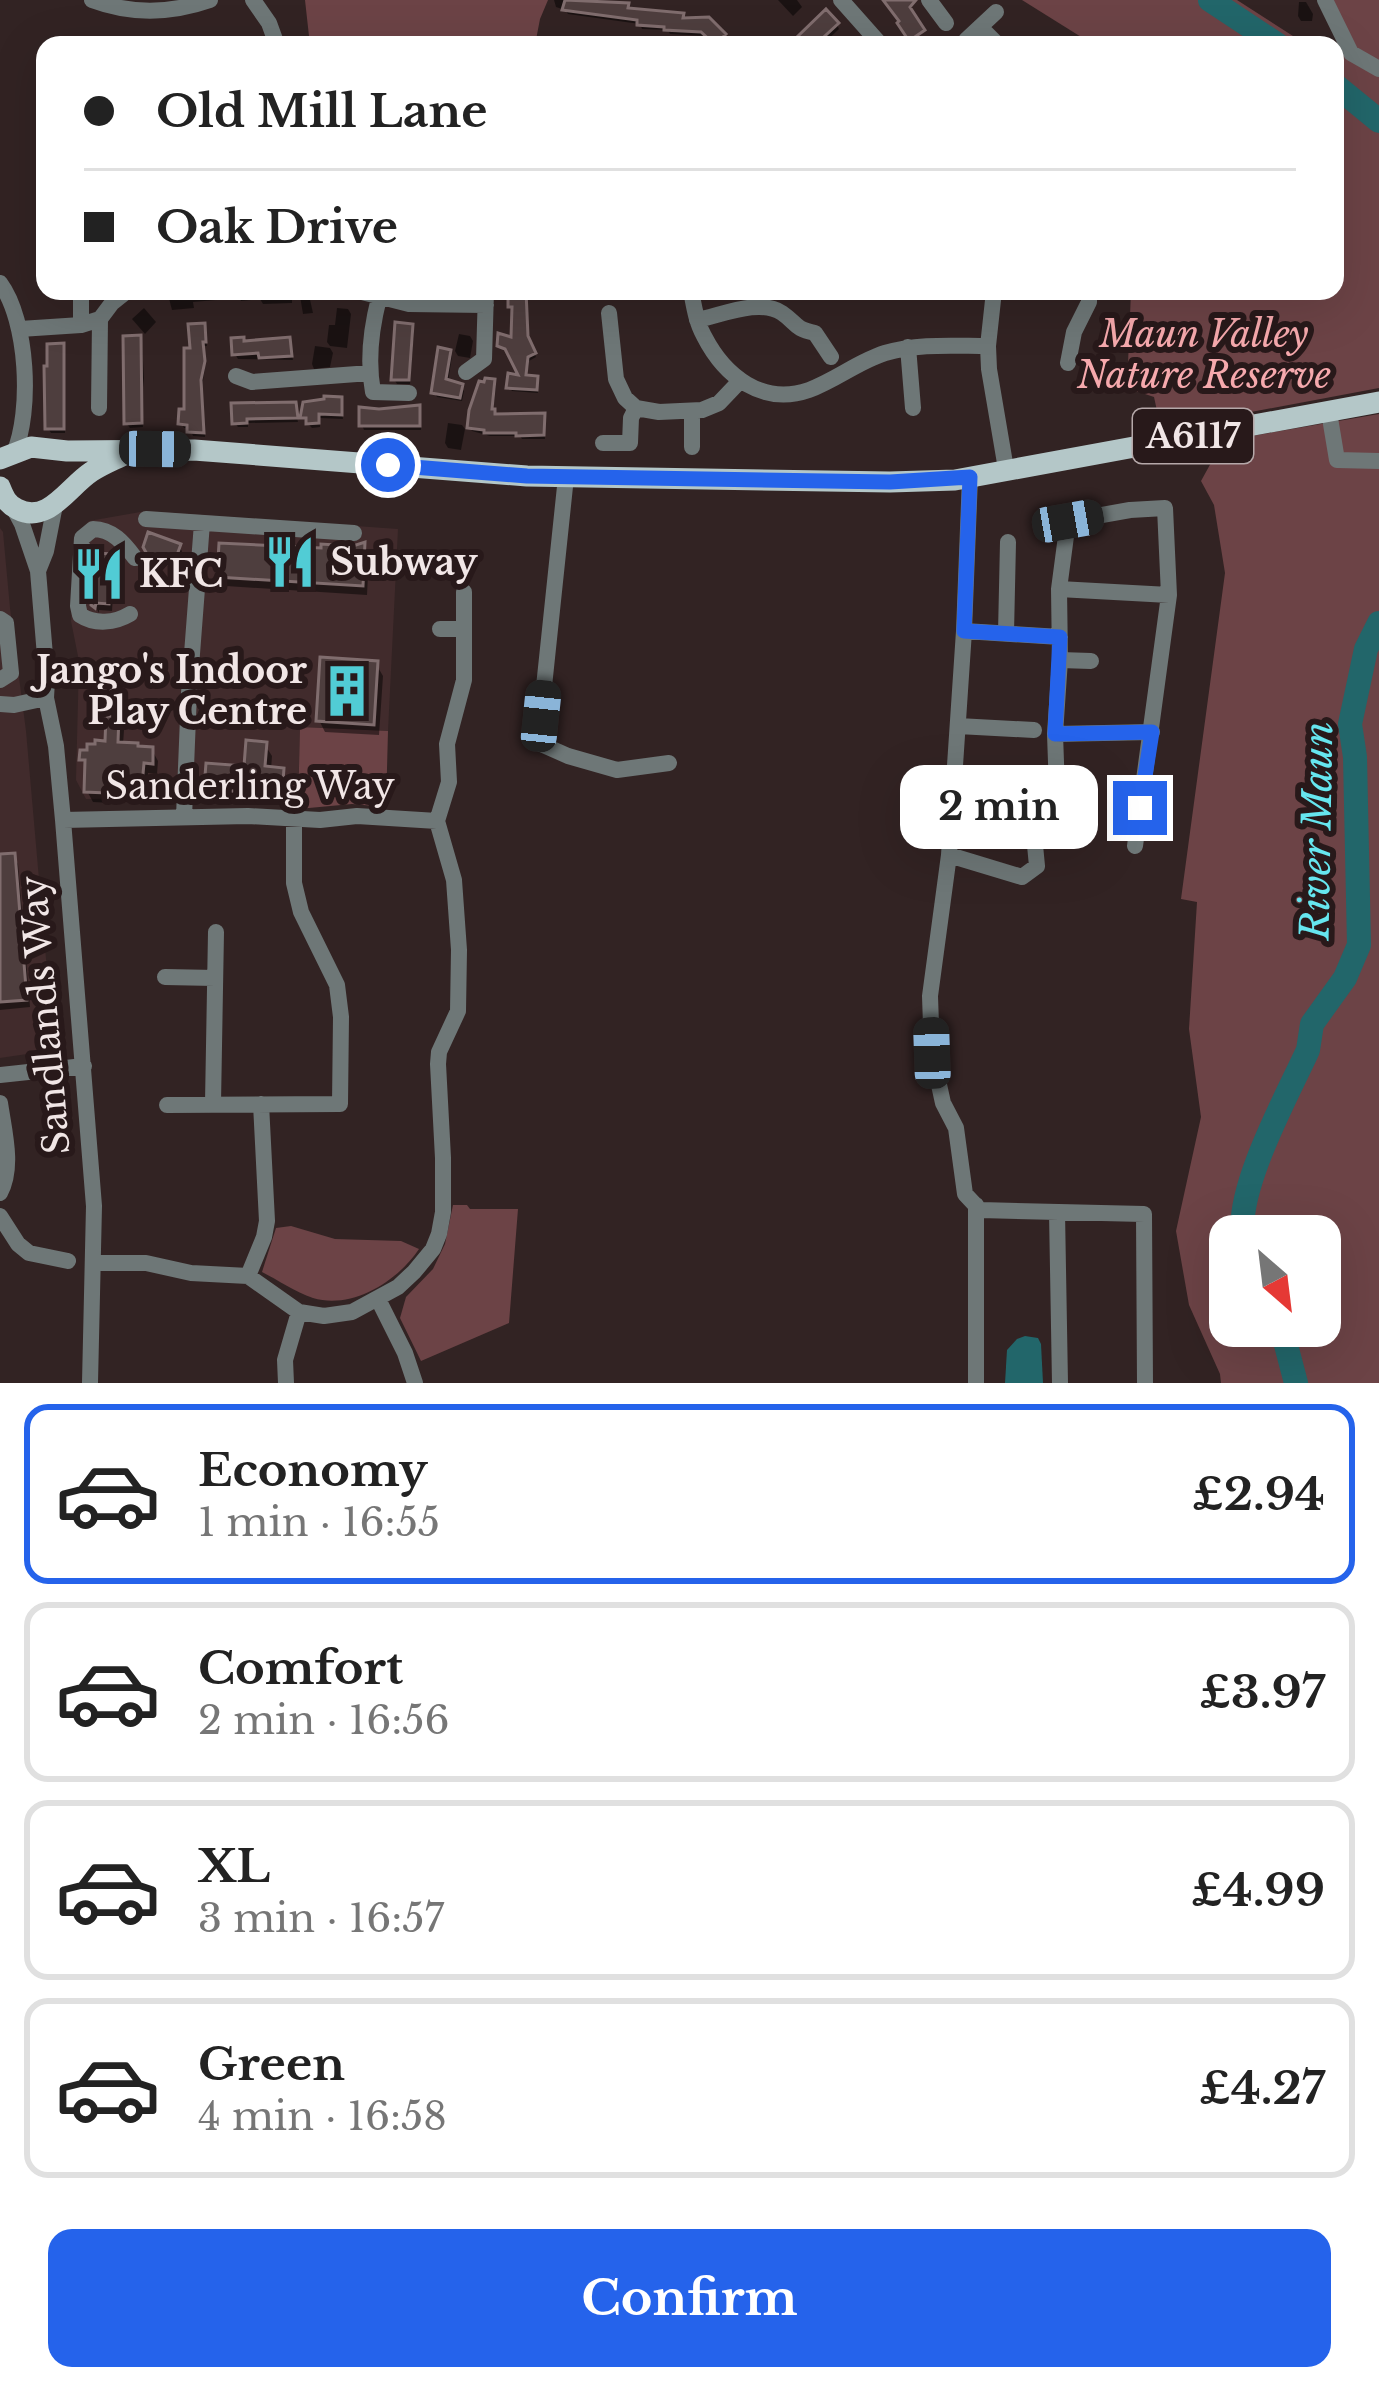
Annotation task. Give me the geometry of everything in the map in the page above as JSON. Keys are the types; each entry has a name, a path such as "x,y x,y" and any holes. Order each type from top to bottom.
{"main road":[{"name":"A6117","path":"5,479 31,447 194,449 527,476 890,482 970,477 1379,402"},
{"path":"5,479 34,514 59,499 63,466 45,450"},
{"name":"A6117","path":"59,499 91,472 132,451"}],"street":[{"path":"98,1 127,11 155,11 189,8 210,0"},
{"path":"253,0 274,36"},
{"path":"841,0 867,36"},
{"path":"929,0 946,23"},
{"path":"1325,0 1343,36"},
{"path":"970,36 997,12"},
{"path":"980,27 989,36"},
{"path":"1344,38 1351,52 1379,69"},
{"path":"0,283 20,329 26,420 5,479 38,571"},
{"path":"81,300 81,326"},
{"path":"99,408 91,387 100,319 116,300"},
{"path":"378,300 372,325 373,392 409,393"},
{"path":"389,300 410,304 461,300"},
{"path":"466,372 493,361 486,300"},
{"path":"693,300 704,338 740,382 764,394 786,396 809,390 880,354 908,347 988,346"},
{"path":"993,300 988,346 1006,469"},
{"path":"1068,363 1074,332 1089,300"},
{"path":"697,320 762,306 782,313 797,329 814,333 831,357"},
{"path":"609,313 616,380 636,408 692,411 719,403 740,382"},
{"path":"20,329 81,326 100,319"},
{"path":"908,347 913,408"},
{"path":"236,376 252,382 370,374"},
{"path":"603,442 630,443 636,408"},
{"path":"692,411 692,448"},
{"path":"1329,412 1338,466 1379,461"},
{"path":"26,420 45,450"},
{"path":"566,477 541,745 617,770 669,764"},
{"path":"970,477 950,855 930,996 932,1053 944,1103 956,1128 965,1194 980,1210 1144,1214 1145,1383"},
{"path":"38,571 59,499"},
{"path":"1057,790 1059,589 1068,521 1165,508 1169,595 1135,846"},
{"path":"146,519 354,533"},
{"path":"184,817 202,523"},
{"path":"130,614 117,622 80,615 82,538 93,529 103,529 135,558"},
{"path":"1006,633 1008,542"},
{"name":"Sandlands Way","path":"38,571 94,1206 90,1383"},
{"path":"1059,589 1169,595"},
{"name":"Sanderling Way","path":"299,1312 324,1316 352,1312 378,1299 405,1281 433,1249 439,1234 443,1211 439,1052 458,1011 459,950 454,880 437,821 449,782 447,744 464,680 464,592"},
{"path":"0,619 6,622 10,673 0,680"},
{"path":"440,628 464,629"},
{"path":"964,631 1060,637"},
{"path":"1060,660 1091,661"},
{"path":"0,704 46,698"},
{"path":"958,726 1034,730"},
{"path":"1055,734 1152,732"},
{"path":"950,855 1022,877 1036,866 1032,814"},
{"name":"Sanderling Way","path":"63,820 357,816 437,821"},
{"path":"167,1105 340,1104 337,986 301,912 295,883 294,820"},
{"path":"213,1103 216,932"},
{"path":"165,977 215,978"},
{"path":"0,1075 84,1066"},
{"path":"0,1103 7,1154 0,1193"},
{"path":"248,1276 268,1221 261,1104"},
{"path":"976,1205 976,1383"},
{"path":"1057,1212 1060,1383"},
{"path":"0,1216 29,1253 68,1261"},
{"path":"94,1263 146,1263 191,1273 248,1276 299,1312 285,1360 286,1383"},
{"path":"378,1299 415,1383"}],"shaded area":[{"path":"146,511 398,529 388,731 300,727 298,805 207,798 86,799 76,780 79,661 71,621 77,537 89,521"},
{"path":"0,528 26,731 54,1050 0,1058"}],"green space":[{"path":"305,0 548,0 537,36 309,36"},
{"path":"1022,0 1237,0 1293,36 1080,36"},
{"path":"1323,0 1379,0 1379,64 1357,52"},
{"name":"Maun Valley Nature Reserve","path":"1344,54 1379,74 1379,388 1161,429 1154,397 1127,388 1131,300 1344,300"},
{"path":"1379,414 1379,1383 1221,1383 1189,1305 1176,1231 1201,1117 1189,1029 1197,902 1181,899 1225,573 1214,505 1201,481 1223,441"},
{"path":"300,727 388,731 386,807 352,804 298,809"},
{"path":"453,1205 518,1209 509,1323 421,1361 400,1318 406,1297 433,1269 445,1244"},
{"path":"291,1226 335,1239 401,1241 419,1249 399,1272 373,1290 328,1301 262,1272 276,1228"}],"water":[{"path":"1025,1336 1038,1338 1041,1344 1043,1383 1005,1383 1007,1350"}],"building":[{"path":"565,0 629,3 628,8 684,13 683,18 709,17 726,34 664,30 637,25 637,20 562,10"},
{"path":"883,0 916,0 910,7 925,30 906,36"},
{"path":"826,9 839,23 825,36 798,36"},
{"path":"508,300 526,300 528,336 536,353 528,357 526,375 538,376 537,390 506,388 508,373 518,375 505,349 497,346 498,333 511,337 512,307"},
{"path":"395,322 413,324 409,380 391,380"},
{"path":"205,323 204,433 187,432 187,425 178,424 179,409 184,409 184,348 190,348 188,324"},
{"path":"141,335 142,423 124,424 123,336"},
{"path":"244,337 244,341 290,337 292,356 232,355 231,338"},
{"path":"64,343 64,429 45,429 47,344"},
{"path":"438,347 451,350 446,379 463,384 460,398 431,393"},
{"path":"495,379 495,414 545,413 544,435 467,428 479,381"},
{"path":"342,397 342,415 319,414 319,423 306,424 306,418 300,418 303,402"},
{"path":"296,402 298,418 247,419 247,423 232,424 231,403"},
{"path":"420,405 420,426 359,426 359,407"},
{"path":"148,532 181,544 173,566 148,556 143,547"},
{"path":"365,542 363,586 217,577 219,543 321,548 321,544"},
{"name":"KFC","path":"94,553 112,554 109,604 96,603 95,608 91,605"},
{"name":"Jango's Indoor Play Centre","path":"320,657 378,661 374,725 316,721"},
{"path":"106,716 119,716 118,742 153,747 153,764 144,763 142,785 130,785 130,790 84,792 85,760 79,760 80,750 87,750 87,744 95,740 105,741"},
{"path":"246,740 267,742 265,766 284,768 282,795 204,789 206,763 244,766"},
{"path":"15,853 27,1000 0,1002 0,854"}],"waterway":[{"name":"River Maun","path":"1210,0 1264,36"},
{"name":"River Maun","path":"1344,92 1379,121"},
{"name":"River Maun","path":"1243,1215 1255,1168 1308,1050 1312,1024 1345,978 1359,945 1355,757 1350,724 1366,649 1379,623"},
{"name":"River Maun","path":"1287,1347 1296,1383"}],"place":[{"name":"Subway","path":"290,562"},
{"name":"KFC","path":"99,574"},
{"name":"Jango's Indoor Play Centre","path":"347,691"}],"route":[{"path":"388,465 527,476 890,482 970,477 964,631 1060,637 1055,734 1152,732 1140,808"}]}
